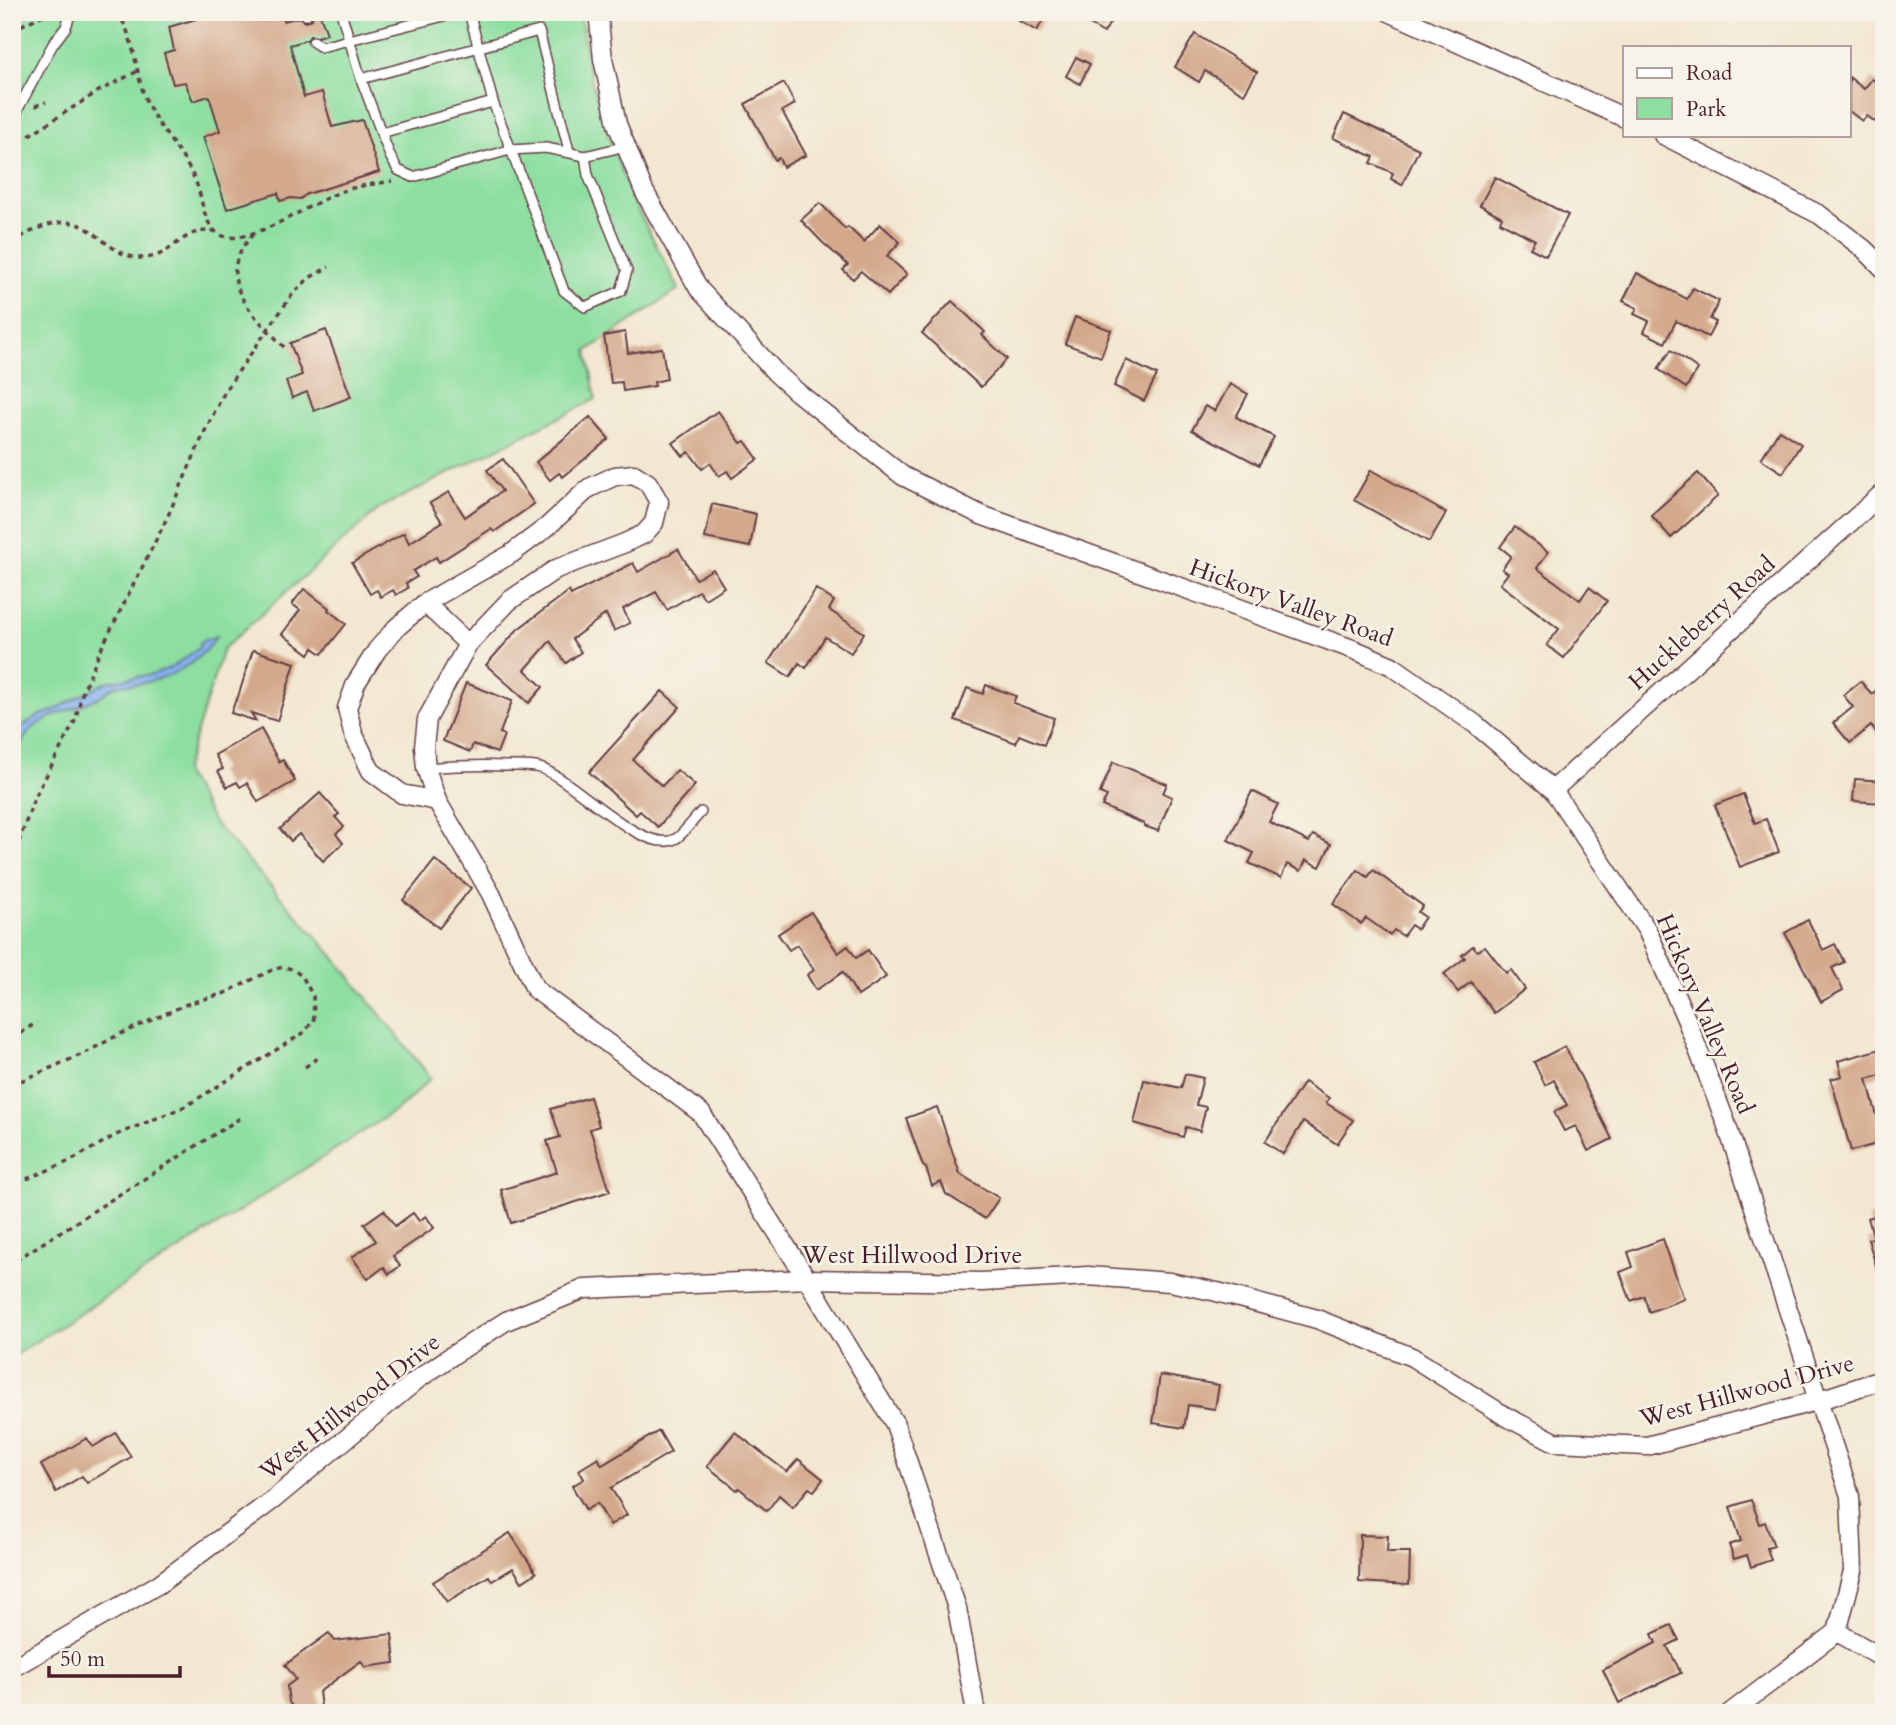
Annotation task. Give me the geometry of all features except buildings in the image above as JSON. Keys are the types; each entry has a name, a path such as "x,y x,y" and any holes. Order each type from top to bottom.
{"street":[{"name":"Hickory Valley Road","path":"598,12 604,67 617,124 644,191 699,289 776,373 830,418 903,476 981,515 1355,650 1392,666 1475,724 1553,790 1647,930 1683,1011 1726,1123 1820,1400 1850,1496 1853,1571 1837,1632"},
{"path":"1389,12 1623,117"},
{"path":"1665,136 1820,215 1864,249 1884,269"},
{"path":"437,801 402,794 371,771 353,733 347,708 356,683 377,650 396,628 425,603 511,554 547,527 589,488 615,476 634,474 648,483 659,502 654,523 644,534 625,543 556,569 509,601 468,644 427,719 424,747 426,768 437,801 491,894 536,989 701,1113 895,1424 957,1608 976,1713"},
{"name":"Huckleberry Road","path":"1553,790 1884,492"},
{"path":"425,603 468,644"},
{"name":"West Hillwood Drive","path":"12,1668 159,1584 274,1499 418,1379 506,1321 584,1289 807,1279 982,1282 1088,1276 1170,1282 1317,1319 1412,1357 1505,1416 1555,1442 1647,1446 1820,1400 1884,1379"},
{"path":"1730,1713 1837,1632 1884,1659"}],"lane":[{"path":"12,120 53,44 66,27 71,12"},
{"path":"341,12 361,79 390,156 398,170 413,177 510,150 546,148 585,156 626,146"},
{"path":"313,42 321,47 460,12"},
{"path":"469,12 493,102 564,291 585,307 621,291 627,271 589,175 585,156"},
{"path":"361,79 539,30 569,151"},
{"path":"381,133 493,102"},
{"path":"426,768 471,765 541,768 640,836 661,841 675,839 701,811"}],"path":[{"path":"12,30 50,12"},
{"path":"118,13 126,26 146,99 186,163 214,231 226,237 237,237 255,232 341,192 413,177"},
{"path":"12,146 99,90 138,71"},
{"path":"12,242 41,227 57,223 75,223 121,253 142,258 161,254 189,235 214,231"},
{"path":"255,232 238,257 236,278 240,294 249,309 284,346"},
{"path":"12,861 34,799 75,721 82,694 98,655 162,528 226,389 292,295 309,278 329,267"},
{"path":"12,1085 88,1052 154,1018 187,1004 225,993 272,970 283,967 292,969 302,976 313,996 314,1019 304,1032 186,1106 116,1135 70,1161 12,1185"},
{"path":"12,1039 37,1022"},
{"path":"305,1067 318,1058"},
{"path":"16,1260 242,1118"}],"green space":[{"path":"12,12 580,12 588,68 608,135 632,199 679,289 587,351 596,399 380,508 223,649 184,772 214,823 330,952 431,1078 401,1107 12,1357"}],"water":[{"path":"216,636 192,662 171,675 147,682 115,686 89,702 41,722 28,733 12,757 12,733 40,715 53,711 106,682 154,674 172,667 199,648 200,642"}]}
